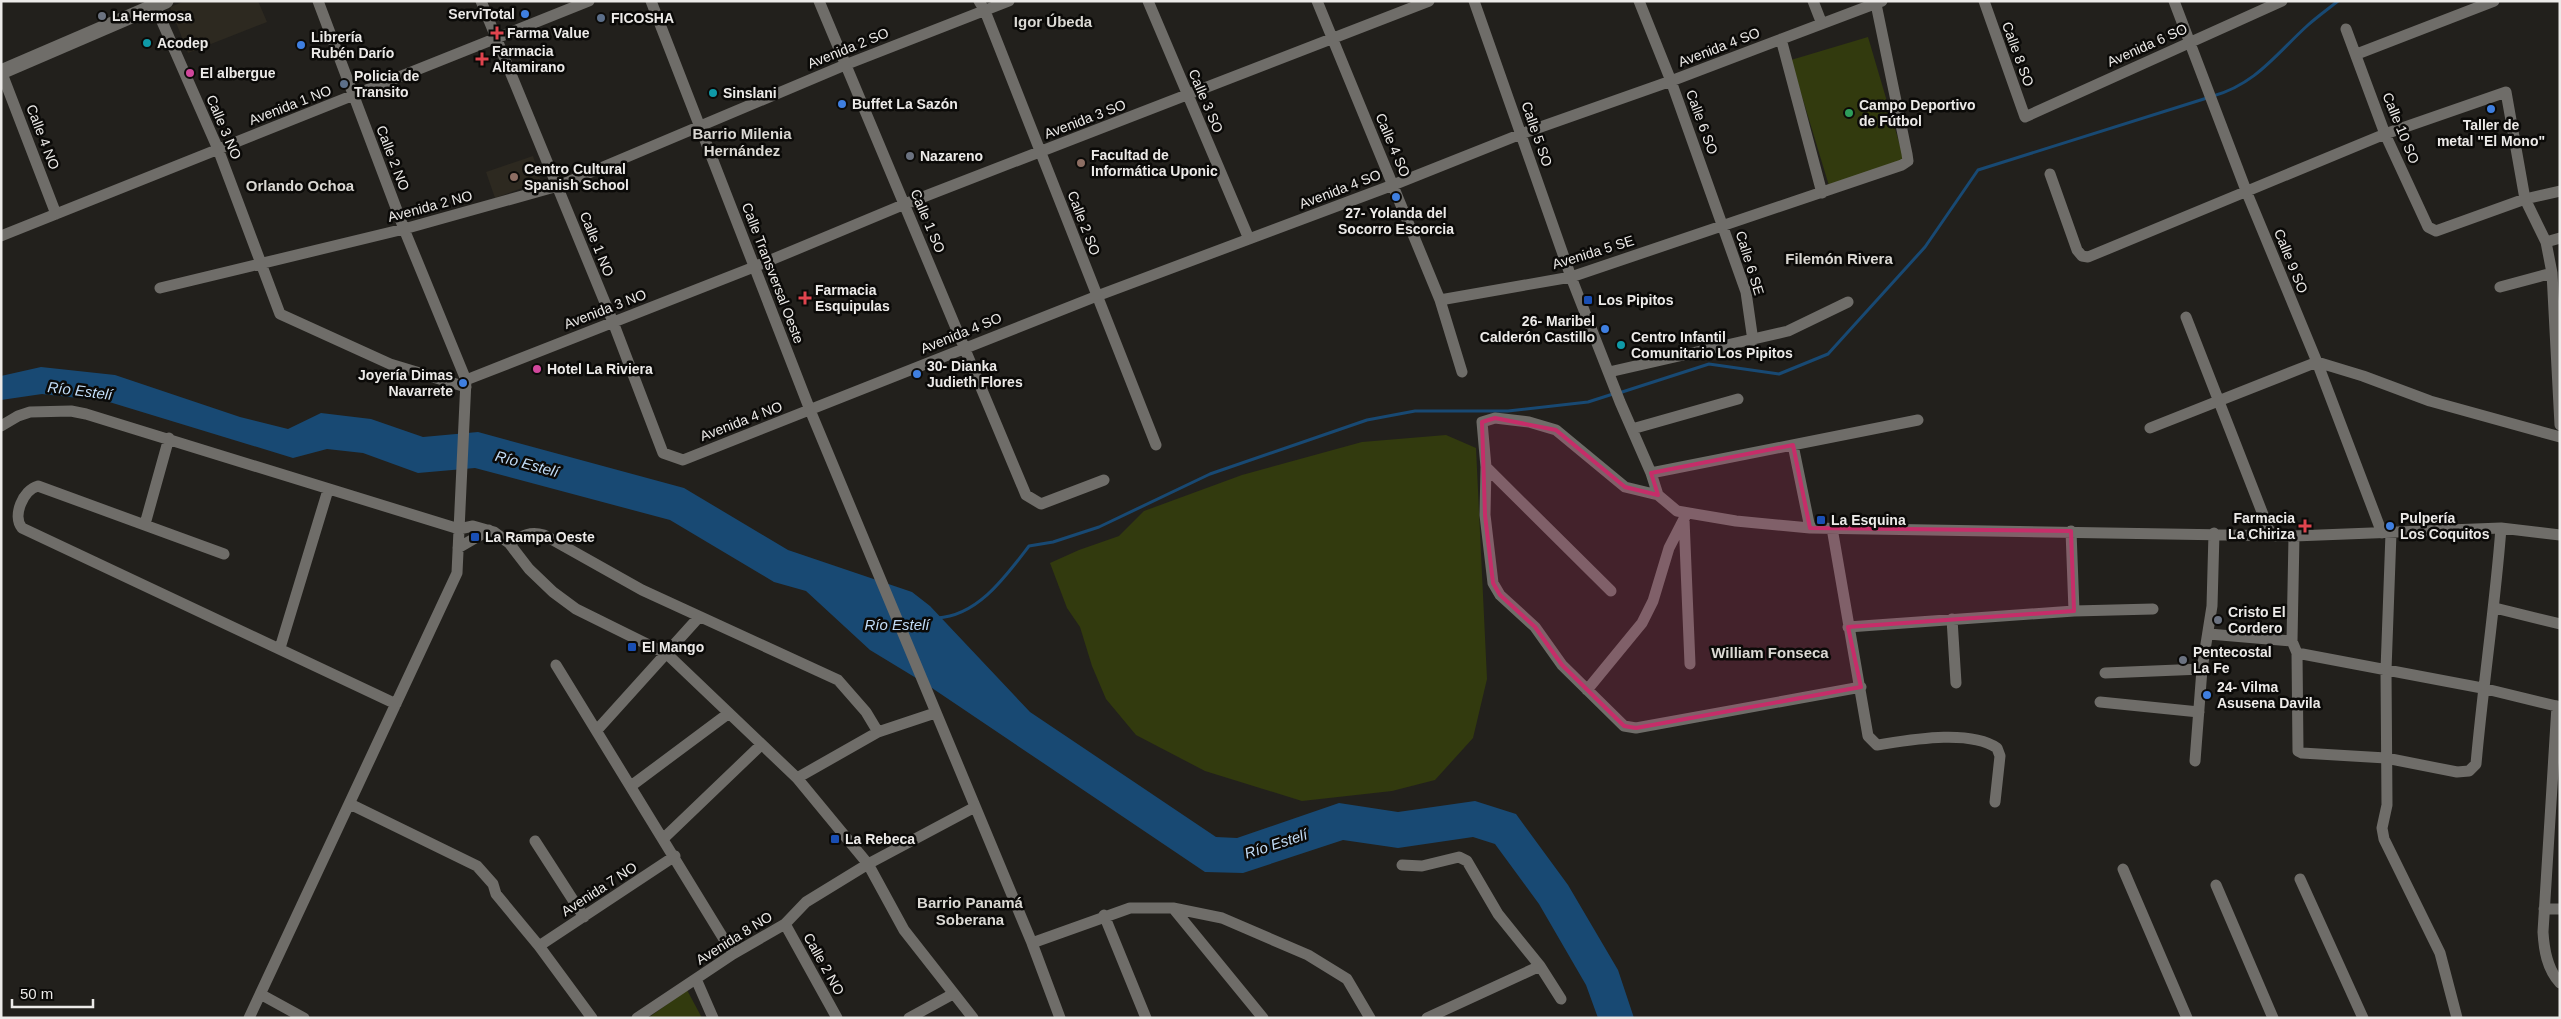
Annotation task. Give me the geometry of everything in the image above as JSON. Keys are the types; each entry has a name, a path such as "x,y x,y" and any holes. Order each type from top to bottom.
{"street":[{"name":"Calle 2 NO","path":"318,1 404,229 466,384"},
{"name":"Calle 1 NO","path":"481,1 613,322 663,453 683,460"},
{"name":"Avenida 1 NO","path":"1,236 590,1"},
{"name":"Calle Transversal Oeste","path":"651,1 810,410 975,807"},
{"name":"Calle 1 SO","path":"819,1 1026,495 1041,504 1104,480"},
{"name":"Avenida 2 SO","path":"699,125 845,65 984,4 1010,1"},
{"name":"Calle 3 SO","path":"1148,1 1249,240"},
{"name":"Calle 4 SO","path":"1317,1 1440,300 1462,372"},
{"name":"Avenida 3 SO","path":"754,267 905,204 1429,1"},
{"name":"Calle 5 SO","path":"1474,1 1571,277 1620,402 1651,473 1658,495"},
{"name":"Calle 6 SO","path":"1639,1 1671,81 1722,225"},
{"path":"1813,1 1822,24"},
{"name":"Calle 8 SO","path":"1984,1 2025,117"},
{"name":"Calle 9 SO","path":"2174,1 2247,193 2386,533"},
{"name":"Avenida 6 SO","path":"2025,117 2282,1"},
{"path":"2357,54 2494,1"},
{"name":"Avenida 4 SO","path":"810,410 1097,296 1393,185 1521,134 1671,81 1879,2"},
{"name":"Avenida 5 SE","path":"1440,300 1571,277 1722,225 1822,194 1902,165 1908,161 1879,2"},
{"path":"1,71 158,3"},
{"name":"Calle 3 NO","path":"158,3 218,149 281,315 390,364 466,384"},
{"name":"Calle 2 SO","path":"984,4 1156,445"},
{"name":"Calle 10 SO","path":"2346,29 2357,54 2385,134 2428,227 2436,231 2525,199"},
{"path":"1782,39 1822,194"},
{"name":"Calle 4 NO","path":"1,71 56,214"},
{"path":"2050,174 2077,250 2082,256 2088,257 2247,193 2385,134 2506,92 2525,199 2546,242 2552,273 2560,425"},
{"name":"Avenida 2 NO","path":"160,288 404,229 558,186 699,125"},
{"path":"2525,199 2560,191"},
{"name":"Calle 6 SE","path":"1722,225 1746,292 1753,341"},
{"path":"2546,242 2560,238"},
{"name":"Avenida 3 NO","path":"466,384 613,322 754,267"},
{"path":"2500,287 2552,273"},
{"path":"1609,372 1753,341 1788,331 1848,302"},
{"path":"2186,317 2271,535"},
{"path":"2150,428 2317,362 2448,407 2560,437"},
{"path":"250,1018 457,573 466,384"},
{"path":"1632,429 1738,399"},
{"name":"Avenida 4 NO","path":"683,460 810,410"},
{"path":"1,426 18,416 30,412 71,411 169,438 328,490 458,529 474,526 494,532 509,543 547,586 576,609 667,654 797,778 868,864 904,930 973,1018"},
{"path":"1861,687 1636,728 1624,726 1562,665 1535,627 1500,595 1493,583 1485,515 1486,467 1482,422 1495,418 1529,422 1556,430 1625,487 1658,495 1677,512 1685,516 1810,528 2071,530 2294,536 2501,528 2560,535"},
{"path":"1651,473 1918,420"},
{"path":"144,524 169,438"},
{"path":"1793,445 1810,528"},
{"path":"1486,467 1611,591"},
{"path":"224,554 38,486 27,492 16,515 17,522 22,528 396,704"},
{"path":"280,648 328,490"},
{"path":"1587,690 1642,623 1653,601 1669,548 1685,516"},
{"path":"1685,516 1690,664"},
{"path":"1832,528 1868,736 1877,745 1931,736 1986,741 1997,748 2000,756 1995,802"},
{"path":"2294,536 2292,641 2297,653 2298,751 2302,753 2386,758 2457,772 2468,771 2476,764 2482,688 2495,608 2501,528"},
{"path":"458,548 489,530"},
{"path":"2071,530 2074,611"},
{"path":"509,543 524,534 533,532 544,535 642,590 838,680 866,712 878,732"},
{"path":"2195,761 2202,669 2209,634 2214,533"},
{"path":"2386,533 2387,805 2382,828 2384,840 2440,953 2457,1018"},
{"path":"2495,608 2560,624"},
{"path":"1848,627 2074,611 2153,609"},
{"path":"597,730 699,617"},
{"path":"1952,620 1956,683"},
{"path":"2209,634 2292,641"},
{"path":"2297,653 2482,688 2558,706 2544,910 2544,949 2554,976 2560,983"},
{"path":"556,665 664,838 733,954"},
{"path":"2105,673 2202,669"},
{"path":"2100,702 2199,712"},
{"path":"797,778 878,732 934,711"},
{"path":"631,786 729,713"},
{"path":"664,838 761,745"},
{"path":"350,804 478,866 493,884 496,894 539,946 592,1018"},
{"path":"975,807 1032,943 1060,1018"},
{"name":"Avenida 8 NO","path":"637,1018 733,954 785,924 806,902 868,864 975,807"},
{"path":"535,841 584,917"},
{"name":"Avenida 7 NO","path":"539,946 675,856"},
{"path":"1402,865 1422,866 1454,857 1463,858 1498,914 1540,966 1561,1000"},
{"path":"2123,869 2187,1018"},
{"path":"2300,879 2363,1018"},
{"path":"2216,885 2273,1018"},
{"path":"1032,943 1104,915 1130,908 1173,908 1222,918 1308,955 1348,979 1370,1018"},
{"path":"1173,908 1263,1018"},
{"path":"2544,910 2560,909"},
{"path":"1104,915 1146,1018"},
{"name":"Calle 2 NO","path":"785,924 837,1018"},
{"path":"1427,1018 1540,966"},
{"path":"696,979 713,1018"},
{"path":"909,1018 953,994"},
{"path":"262,995 304,1018"}],"highlighted area":[{"path":"1495,418 1556,430 1625,487 1658,495 1651,473 1793,445 1810,528 2071,531 2074,611 1848,627 1861,687 1636,728 1624,726 1562,665 1535,627 1500,595 1493,583 1485,515 1482,422"}],"shaded area":[{"path":"185,1 258,1 267,22 188,53 170,7"},
{"name":"Centro Cultural Spanish School","path":"533,156 541,181 495,198 486,172"}],"green space":[{"name":"Campo Deportivo de Fútbol","path":"1868,37 1906,166 1830,189 1791,60"},
{"path":"1446,435 1476,448 1487,679 1473,738 1435,780 1392,791 1302,801 1205,771 1136,735 1106,699 1092,666 1080,627 1067,608 1050,563 1079,550 1119,536 1144,511 1242,475 1362,442"},
{"path":"687,990 702,1018 648,1018"}],"water":[{"name":"Río Estelí","path":"41,367 115,375 240,417 288,429 321,413 371,419 423,437 478,432 684,488 788,550 912,592 930,606 1030,712 1216,837 1237,838 1339,803 1398,812 1475,801 1516,814 1568,885 1618,970 1634,1018 1598,1018 1586,985 1539,904 1495,844 1473,837 1398,848 1343,840 1243,873 1205,872 926,684 870,650 806,591 774,582 670,520 475,468 418,473 363,453 327,449 293,458 106,401 42,394 1,400 1,376"}],"waterway":[{"path":"2213,96 2228,91 2254,76 2308,25 2338,1"},
{"path":"1619,393 1709,364 1779,374 1828,354 1925,247 1978,170 2207,98"},
{"path":"937,618 952,616 965,610 990,593 1029,546 1053,542 1099,527 1210,474 1367,420 1415,411 1508,411 1588,402 1613,394"}],"place":[{"name":"ServiTotal","path":"525,14"},
{"name":"La Hermosa","path":"102,16"},
{"name":"FICOSHA","path":"601,18"},
{"name":"Farma Value","path":"497,33"},
{"name":"Acodep","path":"147,43"},
{"name":"Librería Rubén Darío","path":"301,45"},
{"name":"Farmacia Altamirano","path":"482,59"},
{"name":"El albergue","path":"190,73"},
{"name":"Policia de Transito","path":"344,84"},
{"name":"Sinslani","path":"713,93"},
{"name":"Buffet La Sazón","path":"842,104"},
{"name":"Taller de metal \"El Mono\"","path":"2491,109"},
{"name":"Campo Deportivo de Fútbol","path":"1849,113"},
{"name":"Nazareno","path":"910,156"},
{"name":"Facultad de Informática Uponic","path":"1081,163"},
{"name":"Centro Cultural Spanish School","path":"514,177"},
{"name":"27- Yolanda del Socorro Escorcia","path":"1396,197"},
{"name":"Farmacia Esquipulas","path":"805,298"},
{"name":"Los Pipitos","path":"1588,300"},
{"name":"26- Maribel Calderón Castillo","path":"1605,329"},
{"name":"Centro Infantil Comunitario Los Pipitos","path":"1621,345"},
{"name":"Hotel La Riviera","path":"537,369"},
{"name":"30- Dianka Judieth Flores","path":"917,374"},
{"name":"Joyería Dimas Navarrete","path":"463,383"},
{"name":"La Esquina","path":"1821,520"},
{"name":"Farmacia La Chiriza","path":"2305,526"},
{"name":"Pulpería Los Coquitos","path":"2390,526"},
{"name":"La Rampa Oeste","path":"475,537"},
{"name":"Cristo El Cordero","path":"2218,620"},
{"name":"El Mango","path":"632,647"},
{"name":"Pentecostal La Fe","path":"2183,660"},
{"name":"24- Vilma Asusena Davila","path":"2207,695"},
{"name":"La Rebeca","path":"835,839"}],"district":[{"name":"Igor Úbeda","path":"1053,22"},
{"name":"Barrio Milenia Hernández","path":"742,142"},
{"name":"Orlando Ochoa","path":"300,186"},
{"name":"Filemón Rivera","path":"1839,259"},
{"name":"William Fonseca","path":"1770,653"},
{"name":"Barrio Panamá Soberana","path":"970,912"}]}
